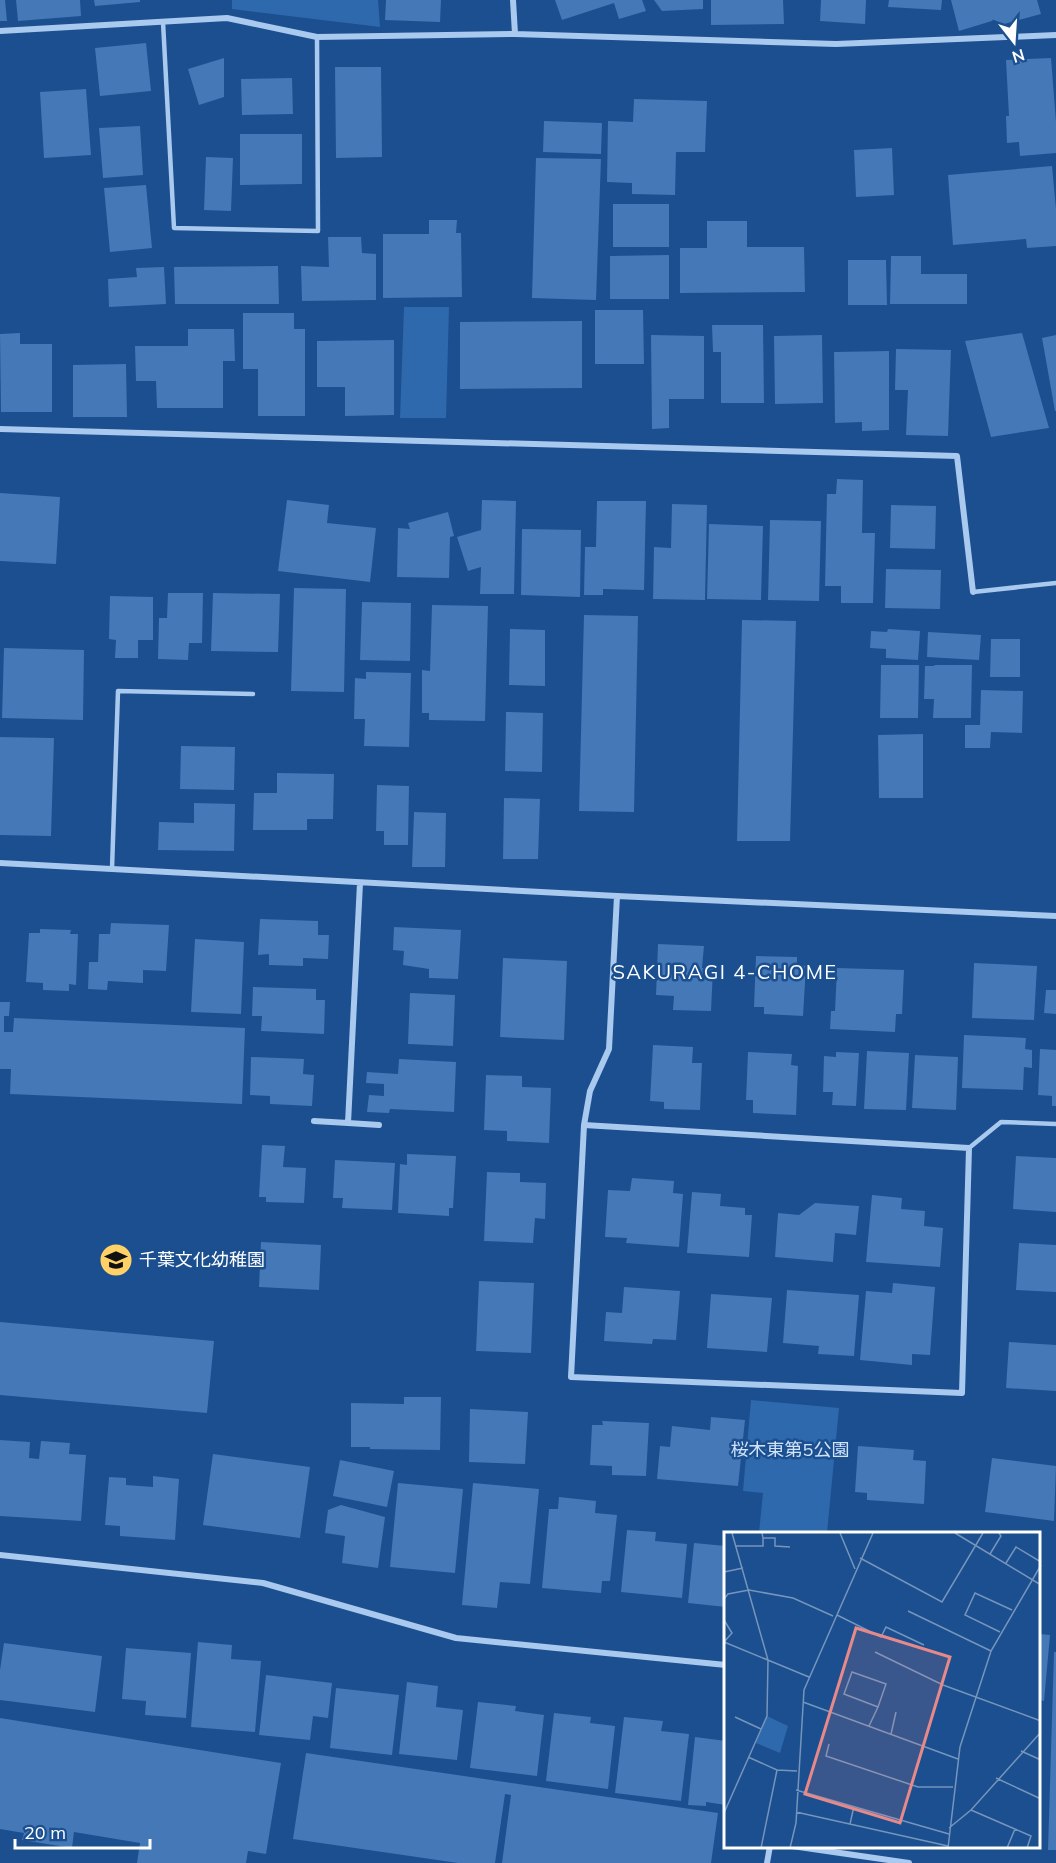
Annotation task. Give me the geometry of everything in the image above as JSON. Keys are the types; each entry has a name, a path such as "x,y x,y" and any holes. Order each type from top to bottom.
{"street":[{"path":"513,0 515,34"},
{"path":"0,31 227,18 317,38 515,34 836,44 1056,35"},
{"path":"0,429 957,456 973,592"},
{"path":"0,863 616,896 1056,916"},
{"path":"348,1123 360,883"},
{"path":"584,1125 969,1148 962,1394 571,1377 584,1125 590,1090 609,1049 616,896"},
{"path":"314,1121 379,1125"},
{"path":"0,1555 263,1583 456,1638 724,1665"},
{"path":"767,1863 770,1848"},
{"path":"806,1848 909,1863"}],"lane":[{"path":"162,22 174,228 318,231 317,38"},
{"path":"973,592 1056,584"},
{"path":"112,869 118,691 253,694"},
{"path":"969,1148 1001,1122 1056,1124"}],"green space":[{"path":"232,0 378,0 380,27 232,9"},
{"path":"404,307 449,307 446,418 400,418"},
{"name":"桜木東第5公園","path":"751,1400 839,1408 827,1532 759,1532 763,1493 743,1491"}],"building":[{"path":"0,0 5,0 7,21 0,21"},
{"path":"16,0 80,0 81,16 18,21"},
{"path":"94,0 140,0 140,2 95,6"},
{"path":"386,0 441,0 440,22 385,20"},
{"path":"555,0 642,0 646,11 619,19 614,3 562,20"},
{"path":"654,0 703,0 703,9 662,11"},
{"path":"711,0 783,0 784,24 711,25"},
{"path":"821,0 866,0 865,24 820,21"},
{"path":"889,0 942,0 941,10 888,7"},
{"path":"951,0 1037,0 1041,14 997,26 995,20 959,31"},
{"path":"146,43 151,91 100,96 95,48"},
{"path":"224,58 224,97 199,105 188,69"},
{"path":"1051,58 1056,153 1020,156 1019,142 1007,143 1006,116 1009,116 1006,60"},
{"path":"335,67 381,67 382,157 336,158"},
{"path":"292,78 293,114 242,115 241,79"},
{"path":"86,89 91,155 44,158 40,92"},
{"path":"634,99 707,101 705,152 676,152 675,195 632,194 632,183 607,182 608,121 633,122"},
{"path":"544,121 602,123 601,154 543,152"},
{"path":"140,126 143,175 103,178 99,128"},
{"path":"240,134 302,134 302,184 240,185"},
{"path":"892,148 894,195 856,197 854,150"},
{"path":"206,157 233,158 231,211 204,210"},
{"path":"536,158 601,159 596,300 532,298"},
{"path":"1052,166 1056,209 1056,246 1027,248 1026,239 953,245 948,175"},
{"path":"146,185 152,248 110,252 104,188"},
{"path":"613,204 669,204 669,247 613,247"},
{"path":"429,220 457,220 456,233 461,233 462,297 383,298 383,234 429,234"},
{"path":"707,221 747,221 747,247 804,247 805,292 680,293 680,248 707,248"},
{"path":"328,237 361,237 362,253 376,254 376,300 302,301 301,266 329,267"},
{"path":"669,255 669,299 610,299 610,256"},
{"path":"891,256 921,256 921,274 967,274 967,304 890,304"},
{"path":"848,260 886,260 887,305 848,305"},
{"path":"278,266 279,304 175,304 174,267"},
{"path":"164,267 166,304 109,307 108,279 137,277 136,268"},
{"path":"595,310 643,310 644,364 595,364"},
{"path":"243,313 294,313 294,329 305,329 305,416 258,416 258,369 243,369"},
{"path":"582,321 582,388 460,389 460,322"},
{"path":"712,325 763,325 764,403 721,403 721,352 713,352"},
{"path":"188,329 234,329 235,361 223,361 223,408 157,408 156,381 136,381 135,346 188,346"},
{"path":"20,333 20,344 52,344 52,412 1,412 0,334"},
{"path":"1022,333 1049,428 991,437 965,341"},
{"path":"651,335 704,336 704,399 669,399 669,428 652,429"},
{"path":"822,335 823,403 775,404 774,336"},
{"path":"1056,335 1056,411 1055,411 1042,338"},
{"path":"394,340 394,415 345,416 345,387 317,387 317,341"},
{"path":"896,349 951,350 948,436 906,435 908,390 895,390"},
{"path":"889,351 889,430 862,431 862,422 835,423 834,352"},
{"path":"126,364 127,417 73,417 73,365"},
{"path":"837,479 863,480 862,533 875,533 873,603 841,603 841,586 825,586 827,494 836,494"},
{"path":"0,493 60,497 56,564 0,561"},
{"path":"287,500 329,505 327,523 376,528 370,582 278,571"},
{"path":"482,500 516,501 514,594 480,594 481,567 468,571 457,537 481,530"},
{"path":"597,501 646,501 644,590 603,589 603,595 584,595 585,547 596,547"},
{"path":"672,504 707,505 705,600 653,599 654,547 671,548"},
{"path":"891,505 936,506 935,549 890,548"},
{"path":"448,512 454,536 450,537 449,578 397,577 398,528 410,529 408,523"},
{"path":"770,520 821,521 819,601 768,600"},
{"path":"709,524 763,526 761,600 707,599"},
{"path":"522,529 581,530 580,597 521,595"},
{"path":"886,569 941,570 940,609 885,608"},
{"path":"294,588 346,589 344,692 291,691"},
{"path":"168,593 203,593 202,643 189,643 188,660 158,659 159,618 167,618"},
{"path":"213,593 280,594 278,652 211,651"},
{"path":"110,596 153,597 153,640 138,640 138,658 115,658 116,640 109,639"},
{"path":"362,602 411,603 410,661 360,660"},
{"path":"432,605 488,606 485,721 429,720 429,713 422,713 422,670 430,671"},
{"path":"584,615 638,616 634,812 579,811"},
{"path":"742,620 796,621 790,841 737,841"},
{"path":"510,629 545,630 545,686 509,685"},
{"path":"888,629 920,631 918,660 886,658 886,649 870,648 871,631 887,632"},
{"path":"928,632 981,635 979,660 927,657"},
{"path":"991,639 1020,639 1020,677 990,677"},
{"path":"4,648 84,650 83,720 2,718"},
{"path":"881,665 919,665 918,718 880,718"},
{"path":"972,665 971,718 933,718 934,699 924,699 925,666"},
{"path":"366,672 411,673 409,747 364,746 365,719 354,719 355,678 366,679"},
{"path":"981,690 1023,691 1022,733 991,732 990,748 965,748 965,725 980,725"},
{"path":"506,712 543,713 542,772 505,771"},
{"path":"923,734 923,798 879,798 878,735"},
{"path":"0,737 54,738 51,836 0,835"},
{"path":"181,746 235,747 234,790 180,789"},
{"path":"277,773 334,774 333,819 307,819 307,830 253,830 254,793 277,793"},
{"path":"377,785 409,786 408,845 384,845 384,831 376,831"},
{"path":"504,798 540,799 538,859 503,859"},
{"path":"194,803 235,804 234,851 158,850 159,822 194,823"},
{"path":"414,812 446,813 445,867 412,867"},
{"path":"260,919 318,921 318,935 329,935 328,959 303,958 303,966 269,965 269,954 258,955"},
{"path":"111,923 169,925 166,971 143,970 143,983 108,981 107,990 88,989 89,962 98,962 99,934 110,934"},
{"path":"394,927 461,930 458,979 429,978 429,969 403,965 404,951 393,950"},
{"path":"40,929 71,930 70,934 78,934 76,985 69,984 69,991 43,990 43,983 26,982 29,933 40,933"},
{"path":"195,939 244,942 241,1014 191,1012"},
{"path":"658,944 704,946 702,968 713,969 711,1011 673,1010 674,996 656,995"},
{"path":"756,956 797,957 797,965 806,966 803,1016 764,1014 764,1007 754,1007"},
{"path":"503,958 567,961 564,1040 500,1037"},
{"path":"974,963 1037,966 1034,1020 972,1018"},
{"path":"837,968 904,970 902,1014 896,1014 895,1032 830,1029 831,1011 835,1011"},
{"path":"253,987 316,989 316,1000 325,1000 324,1034 261,1031 262,1016 252,1016"},
{"path":"1046,990 1056,990 1056,1014 1044,1013"},
{"path":"410,993 455,995 453,1046 408,1044"},
{"path":"0,1002 10,1002 9,1016 4,1016 4,1032 13,1032 14,1018 245,1028 242,1104 10,1094 11,1069 0,1069"},
{"path":"964,1035 1026,1038 1025,1049 1032,1050 1032,1068 1024,1067 1023,1090 962,1088"},
{"path":"653,1045 693,1047 692,1063 702,1063 700,1110 664,1109 664,1102 650,1101"},
{"path":"1040,1049 1056,1050 1056,1106 1052,1106 1052,1096 1038,1095"},
{"path":"867,1051 909,1053 906,1110 864,1109"},
{"path":"748,1052 792,1054 791,1065 798,1066 796,1115 753,1113 753,1100 746,1100"},
{"path":"836,1052 859,1053 856,1106 832,1105 833,1092 823,1092 824,1056 836,1057"},
{"path":"915,1055 958,1057 956,1110 912,1108"},
{"path":"251,1057 304,1059 303,1074 314,1075 312,1106 270,1104 270,1096 250,1095"},
{"path":"399,1059 456,1062 454,1112 390,1109 389,1113 367,1112 369,1095 384,1096 384,1084 366,1083 367,1072 398,1074"},
{"path":"486,1075 522,1076 522,1087 551,1088 549,1143 507,1141 507,1131 484,1130"},
{"path":"262,1145 285,1146 283,1167 306,1168 304,1203 266,1202 266,1197 259,1197"},
{"path":"407,1154 456,1156 453,1208 449,1208 449,1216 398,1213 400,1164 407,1165"},
{"path":"1016,1156 1056,1158 1056,1212 1013,1209"},
{"path":"335,1160 395,1163 392,1210 342,1208 343,1198 333,1198"},
{"path":"487,1172 520,1173 520,1182 546,1183 545,1219 535,1218 533,1243 484,1241"},
{"path":"632,1178 674,1181 673,1193 683,1194 679,1247 626,1243 627,1238 605,1237 608,1190 630,1191"},
{"path":"692,1192 721,1194 720,1206 745,1208 745,1215 752,1215 749,1257 687,1253"},
{"path":"872,1195 902,1198 901,1209 925,1211 924,1226 943,1228 940,1267 866,1262"},
{"path":"815,1203 859,1206 856,1235 835,1233 833,1262 775,1257 778,1213 799,1215"},
{"path":"261,1242 321,1245 319,1290 259,1287"},
{"path":"1019,1243 1056,1245 1056,1292 1016,1290"},
{"path":"479,1281 534,1283 531,1353 476,1351"},
{"path":"893,1283 935,1287 930,1355 912,1354 912,1365 860,1360 866,1291 892,1293"},
{"path":"624,1287 680,1291 676,1340 653,1339 652,1344 604,1341 606,1312 622,1313"},
{"path":"787,1290 859,1295 854,1356 818,1354 819,1346 783,1343"},
{"path":"711,1294 772,1298 767,1352 707,1348"},
{"path":"0,1322 214,1341 207,1413 0,1395"},
{"path":"1009,1342 1056,1345 1056,1391 1006,1388"},
{"path":"404,1397 441,1397 440,1450 351,1447 351,1403 404,1404"},
{"path":"470,1409 528,1412 525,1464 469,1462"},
{"path":"711,1417 745,1420 738,1486 657,1479 660,1446 670,1447 672,1426 710,1430"},
{"path":"602,1421 649,1423 646,1476 612,1475 612,1466 590,1465 592,1425 603,1425"},
{"path":"0,1440 30,1442 29,1458 39,1459 41,1441 70,1443 69,1454 86,1455 81,1521 0,1516"},
{"path":"858,1446 914,1450 913,1460 926,1461 924,1504 867,1500 867,1493 855,1492"},
{"path":"213,1454 310,1467 300,1538 203,1525"},
{"path":"992,1458 1056,1466 1054,1521 985,1512"},
{"path":"340,1460 394,1471 387,1507 333,1496"},
{"path":"153,1476 179,1479 175,1540 120,1536 120,1526 105,1525 109,1477 126,1478 126,1485 153,1487"},
{"path":"398,1483 463,1489 455,1573 390,1567"},
{"path":"473,1483 539,1489 530,1584 500,1582 497,1608 462,1605"},
{"path":"559,1497 596,1501 595,1513 617,1515 610,1581 602,1581 601,1593 542,1588 549,1509 558,1509"},
{"path":"341,1505 385,1517 378,1568 342,1563 345,1536 325,1533 328,1510"},
{"path":"627,1530 656,1532 655,1541 687,1544 682,1598 621,1592"},
{"path":"694,1543 724,1546 724,1607 688,1603"},
{"path":"1041,1634 1050,1635 1044,1701 1041,1700"},
{"path":"198,1642 232,1645 231,1659 261,1661 255,1732 191,1727"},
{"path":"4,1643 102,1656 95,1712 0,1700 0,1670"},
{"path":"126,1648 191,1653 186,1718 145,1715 146,1701 122,1699"},
{"path":"1054,1652 1056,1652 1056,1850 1048,1850"},
{"path":"266,1675 332,1683 328,1718 313,1716 310,1740 259,1735"},
{"path":"407,1682 438,1686 436,1707 463,1710 457,1760 399,1754"},
{"path":"336,1688 399,1695 392,1755 330,1748"},
{"path":"478,1702 516,1706 515,1711 544,1715 537,1776 470,1768"},
{"path":"554,1713 591,1717 590,1723 615,1726 608,1789 546,1781"},
{"path":"624,1717 663,1721 661,1731 689,1734 681,1801 615,1793"},
{"path":"0,1718 281,1763 266,1854 248,1851 246,1863 137,1863 140,1843 74,1832 72,1848 22,1840 24,1833 0,1829"},
{"path":"695,1737 724,1741 724,1805 706,1802 706,1806 688,1805"},
{"path":"306,1753 718,1813 711,1863 502,1863 511,1795 505,1794 495,1863 458,1863 293,1839"}],"place":[{"name":"千葉文化幼稚園","path":"116,1260"}],"district":[{"name":"SAKURAGI 4-CHOME","path":"725,972"}]}
